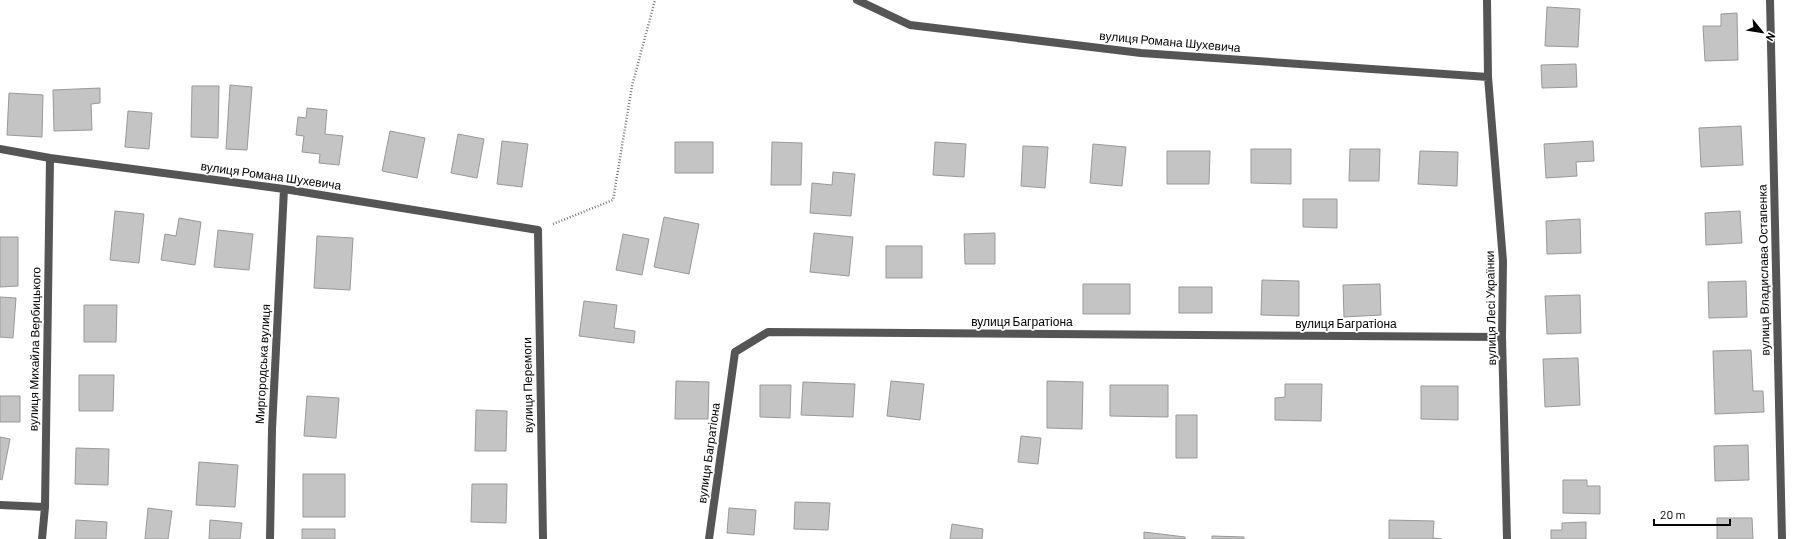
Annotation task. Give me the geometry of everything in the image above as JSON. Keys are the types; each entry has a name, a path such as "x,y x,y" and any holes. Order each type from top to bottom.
{"street":[{"name":"вулиця Романа Шухевича","path":"857,0 910,26 1141,53 1488,77"},
{"name":"вулиця Лесі Українки","path":"1487,0 1488,77 1503,261 1502,337 1507,539"},
{"name":"вулиця Владислава Остапенка","path":"1770,0 1782,539"},
{"name":"вулиця Романа Шухевича","path":"0,149 50,158 284,189 538,230"},
{"name":"вулиця Михайла Вербицького","path":"42,539 45,507 50,158"},
{"name":"Миргородська вулиця","path":"270,539 272,429 284,189"},
{"name":"вулиця Перемоги","path":"538,230 543,539"},
{"name":"вулиця Багратіона","path":"709,539 735,352 768,332 1502,337"},
{"path":"0,505 45,507"}],"path":[{"path":"538,230 613,200 632,86 655,0"}],"building":[{"path":"1547,7 1580,9 1578,47 1545,46"},
{"path":"1737,13 1738,60 1705,61 1703,26 1721,26 1721,14"},
{"path":"1576,64 1577,87 1542,88 1541,65"},
{"path":"230,85 252,87 247,150 226,149"},
{"path":"192,86 219,86 218,138 191,137"},
{"path":"100,88 100,103 91,104 92,130 54,131 53,90"},
{"path":"9,93 43,95 42,137 7,135"},
{"path":"307,108 327,110 325,134 343,136 339,165 319,163 320,154 302,152 304,136 296,135 298,117 306,118"},
{"path":"128,111 152,113 149,149 125,147"},
{"path":"1741,126 1743,165 1701,167 1699,128"},
{"path":"390,131 425,138 417,178 382,171"},
{"path":"458,134 484,139 477,178 451,173"},
{"path":"502,141 528,144 522,187 497,184"},
{"path":"1593,141 1594,161 1576,162 1577,176 1546,178 1544,144"},
{"path":"675,142 713,142 713,173 675,173"},
{"path":"772,142 802,143 801,185 771,185"},
{"path":"935,142 966,144 964,177 933,175"},
{"path":"1093,144 1126,147 1122,186 1090,183"},
{"path":"1023,146 1048,147 1045,188 1021,186"},
{"path":"1251,149 1291,149 1291,184 1251,183"},
{"path":"1350,149 1380,149 1379,181 1349,181"},
{"path":"1167,151 1210,151 1209,184 1167,184"},
{"path":"1420,151 1458,152 1457,186 1418,184"},
{"path":"833,172 855,174 851,216 810,213 812,183 832,185"},
{"path":"1303,199 1337,199 1337,228 1303,227"},
{"path":"115,211 144,214 139,263 110,260"},
{"path":"1740,211 1742,243 1706,245 1705,213"},
{"path":"664,217 699,224 689,274 654,267"},
{"path":"179,218 201,222 195,265 161,260 165,234 176,236"},
{"path":"1580,219 1581,253 1547,254 1546,221"},
{"path":"218,230 253,234 249,270 214,267"},
{"path":"814,233 853,237 849,276 810,272"},
{"path":"995,233 995,264 965,264 964,234"},
{"path":"623,234 649,239 642,275 616,270"},
{"path":"317,236 353,238 350,290 314,288"},
{"path":"0,237 18,237 18,286 0,287"},
{"path":"886,246 922,246 922,278 886,278"},
{"path":"1262,280 1299,281 1299,316 1261,315"},
{"path":"1746,281 1747,317 1709,318 1708,282"},
{"path":"1083,284 1130,284 1130,314 1083,314"},
{"path":"1380,284 1381,315 1344,317 1343,285"},
{"path":"1179,287 1212,287 1212,313 1179,313"},
{"path":"1580,295 1581,333 1547,334 1545,296"},
{"path":"0,297 16,298 13,338 0,337"},
{"path":"584,301 617,305 614,328 635,331 634,343 579,336"},
{"path":"84,305 117,305 116,342 84,342"},
{"path":"1751,350 1753,391 1763,391 1764,412 1715,414 1713,351"},
{"path":"1578,358 1580,405 1545,407 1543,359"},
{"path":"79,375 114,375 113,411 79,411"},
{"path":"676,381 709,382 708,419 675,419"},
{"path":"891,381 924,384 920,420 887,416"},
{"path":"1047,381 1083,382 1082,429 1047,428"},
{"path":"803,382 855,384 853,417 801,415"},
{"path":"1285,384 1322,384 1321,421 1275,420 1275,398 1285,397"},
{"path":"760,385 791,385 790,418 760,417"},
{"path":"1110,385 1168,385 1168,417 1110,416"},
{"path":"1421,386 1458,386 1458,420 1421,419"},
{"path":"0,396 20,396 20,422 0,422"},
{"path":"307,396 339,398 336,438 304,436"},
{"path":"476,410 507,411 506,451 475,451"},
{"path":"1176,415 1197,415 1197,458 1176,458"},
{"path":"1021,436 1041,438 1038,464 1018,462"},
{"path":"0,437 10,439 2,480 0,479"},
{"path":"1748,445 1749,480 1715,481 1714,446"},
{"path":"76,448 109,449 108,485 75,484"},
{"path":"199,462 238,465 235,507 196,505"},
{"path":"303,474 345,474 345,517 303,517"},
{"path":"1563,480 1587,480 1587,486 1600,486 1600,514 1563,513"},
{"path":"472,484 507,484 506,523 471,522"},
{"path":"795,502 830,503 828,530 794,529"},
{"path":"148,508 172,511 168,539 145,539"},
{"path":"729,508 756,510 754,535 727,533"},
{"path":"1717,518 1752,518 1753,539 1717,539"},
{"path":"76,520 107,522 106,539 75,539"},
{"path":"210,520 242,523 240,539 209,539"},
{"path":"1389,520 1434,521 1433,538 1442,539 1389,539"},
{"path":"1586,522 1586,539 1551,539 1551,530 1562,530 1562,523"},
{"path":"952,524 983,529 982,539 950,539"},
{"path":"302,529 335,529 335,539 302,539"},
{"path":"1144,532 1185,537 1185,539 1144,539"},
{"path":"1212,536 1244,537 1244,539 1212,539"}]}
